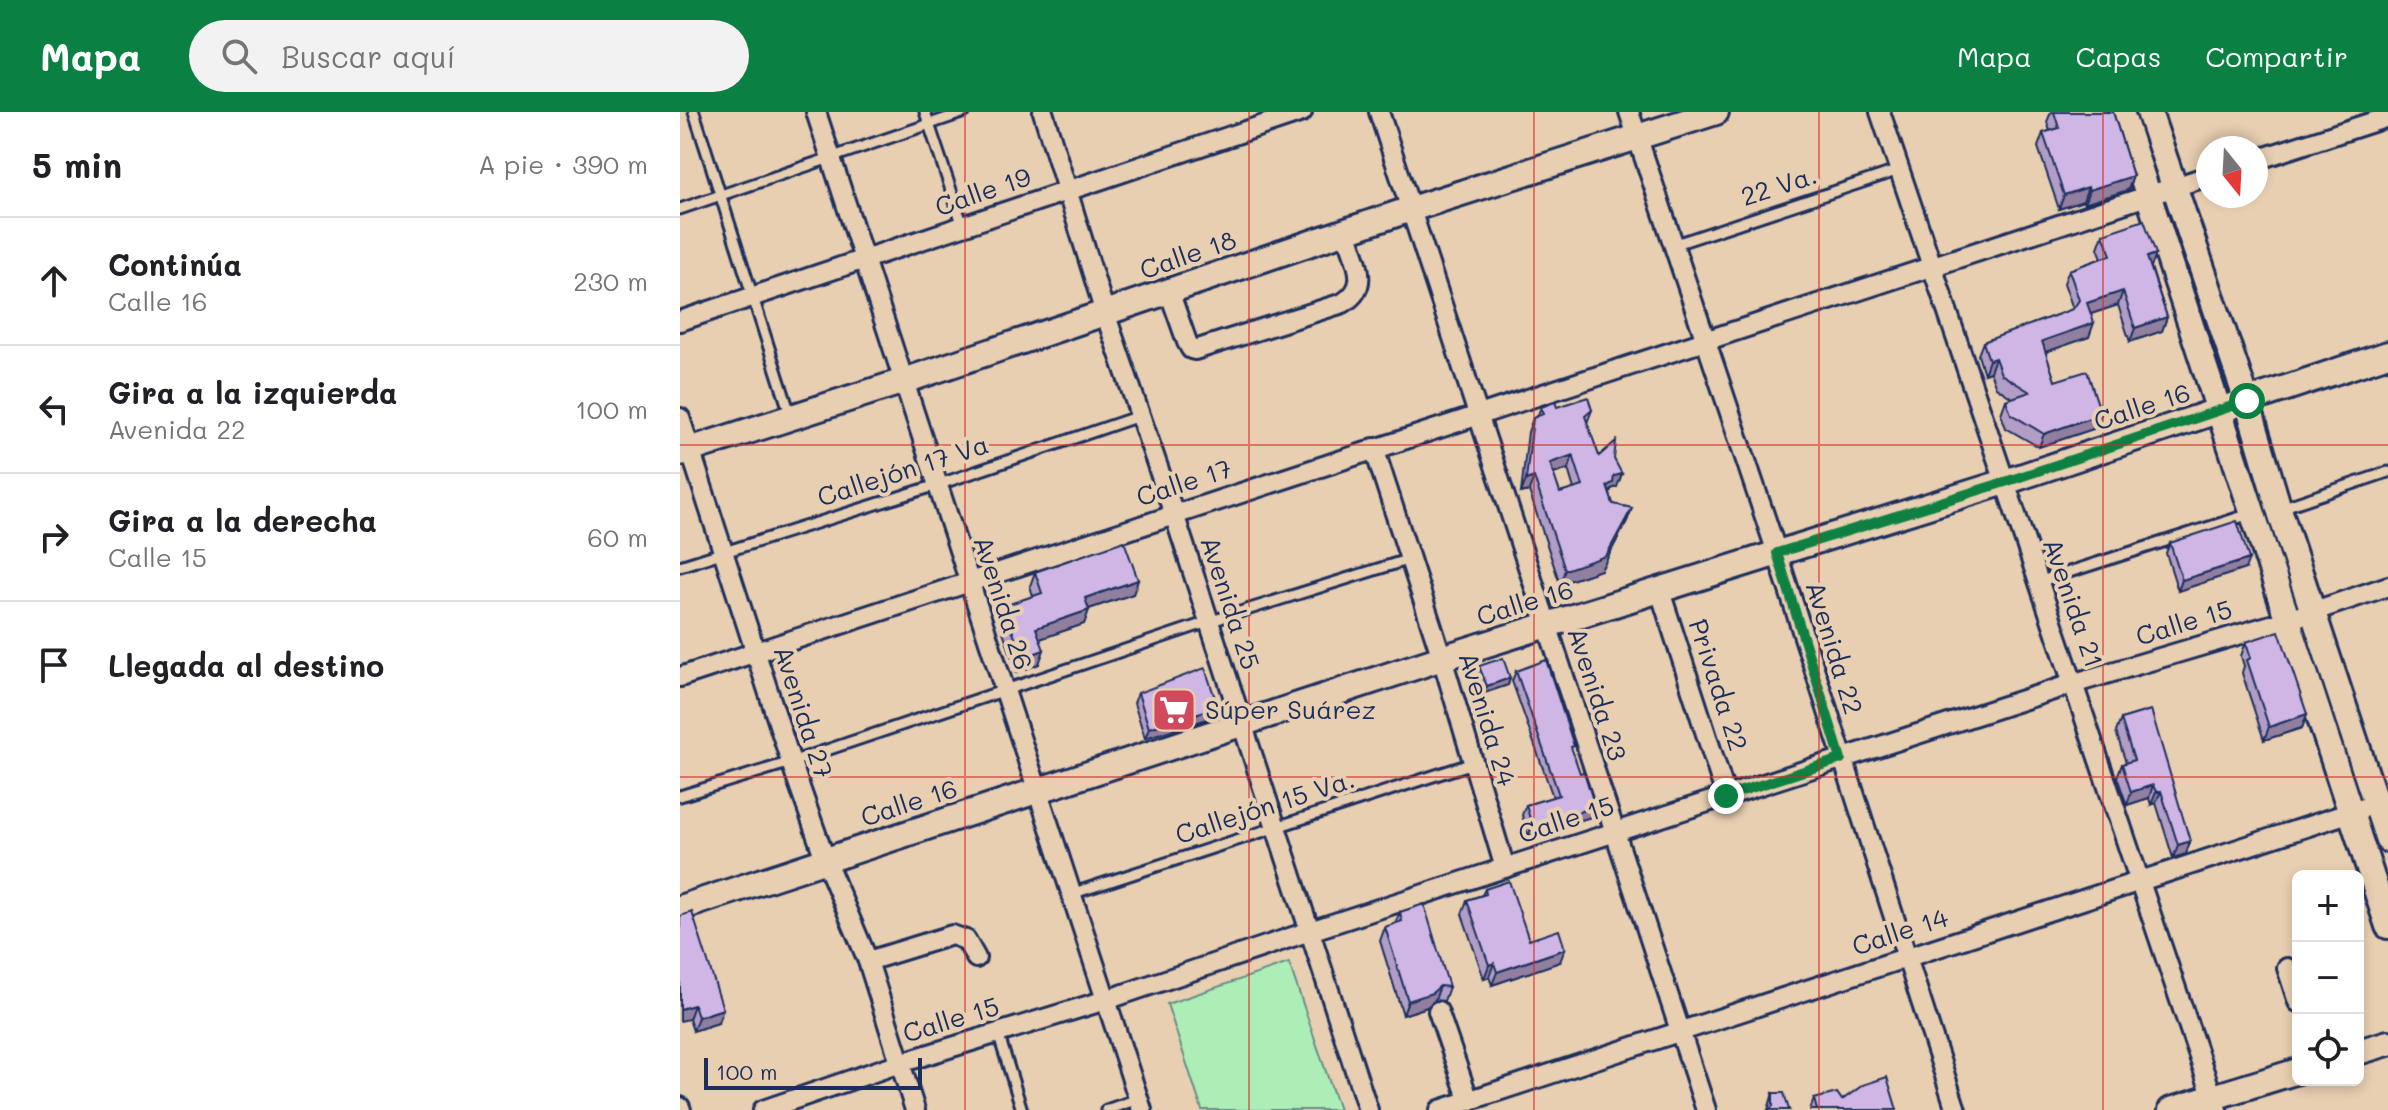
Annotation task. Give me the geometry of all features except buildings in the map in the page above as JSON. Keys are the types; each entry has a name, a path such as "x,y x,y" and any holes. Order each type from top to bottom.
{"street":[{"name":"Avenida 26","path":"816,112 1140,1104"},
{"name":"Avenida 25","path":"1043,112 1105,313 1174,514 1368,1110"},
{"name":"Calle 19","path":"680,321 1068,191 1261,119 1302,112"},
{"name":"Avenida 23","path":"1379,112 1706,1110"},
{"name":"Avenida 22","path":"1629,112 1777,553 1956,1110"},
{"name":"Calle 18","path":"685,451 904,381 1411,209 1716,112"},
{"name":"Avenida 21","path":"1880,112 2214,1103"},
{"path":"2121,112 2388,926"},
{"path":"2149,112 2247,401 2279,509 2388,840"},
{"path":"2268,156 2385,121"},
{"name":"Calle 17","path":"680,677 2196,180"},
{"path":"1169,291 1187,342 1195,350 1343,303 1355,296 1361,282 1346,231"},
{"name":"Calle 16","path":"680,908 1442,658 2005,482 2388,354"},
{"name":"Avenida 27","path":"680,418 685,451 724,550 825,859 868,961 915,1110"},
{"name":"Avenida 24","path":"1374,448 1505,868"},
{"name":"Calle 15","path":"763,1110 2072,684 2288,620 2388,586"},
{"name":"Privada 22","path":"1660,591 1726,796"},
{"name":"Calle 14","path":"1440,1110 2376,804"},
{"path":"868,961 952,935 966,940 976,958"},
{"path":"2287,968 2292,983"},
{"path":"1438,1011 1469,1101"},
{"path":"2364,1050 2388,1043"},
{"path":"2171,1110 2214,1103 2292,1073"}],"lane":[{"path":"694,112 791,417"},
{"path":"925,112 963,226"},
{"path":"680,209 965,112"},
{"name":"22 Va.","path":"1673,245 1899,170"},
{"name":"Callejón 17 Va","path":"680,566 937,485 1139,416"},
{"path":"2279,509 2388,472"},
{"path":"2038,582 2254,513"},
{"path":"680,796 791,762 1208,622 1410,559"},
{"name":"Callejón 15 Va.","path":"1071,894 1473,763"},
{"path":"997,1033 1022,1110"},
{"path":"1106,1110 1140,1104"}],"green space":[{"path":"1289,963 1339,1110 1202,1110 1167,1004"}],"place":[{"name":"Súper Suárez","path":"1174,710"}],"route":[{"path":"1726,796 1841,759 1777,553 2005,482 2247,401"}]}
